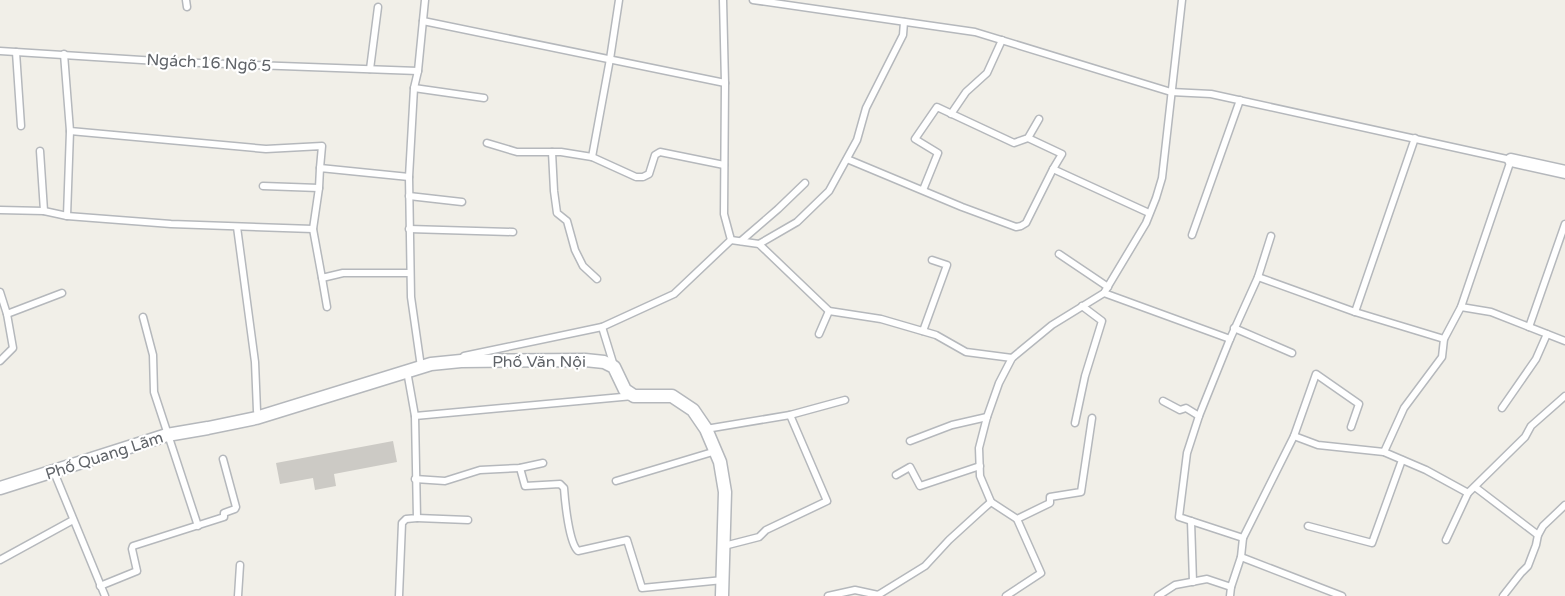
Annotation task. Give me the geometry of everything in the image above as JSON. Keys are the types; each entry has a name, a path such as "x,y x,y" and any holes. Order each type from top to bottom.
{"street":[{"path":"1511,160 1565,172"},
{"name":"Phố Văn Nội","path":"208,428 256,418 426,365 462,362 585,360 604,362 614,367"},
{"path":"614,367 624,390 634,396 672,396 693,410 706,429 720,462 724,492 722,596"},
{"name":"Phố Quang Lãm","path":"0,488 167,435 208,428"}],"lane":[{"path":"425,0 418,71 414,88 409,177 409,229 411,297 426,365 602,327 674,294 731,240 759,244 829,311 882,320 923,331 936,335 966,352 1012,358"},
{"path":"592,157 619,0"},
{"path":"723,0 725,83 724,214 731,240"},
{"path":"753,0 975,32 1171,92 1210,94 1511,160 1461,307 1444,339 1442,356 1404,408 1384,452"},
{"path":"1006,596 1041,573 1017,519 991,502 980,476 979,448 986,417 999,383 1012,358 1052,325 1106,290 1146,223 1162,178 1182,0"},
{"path":"370,69 378,7"},
{"path":"423,21 725,83"},
{"path":"759,244 797,222 829,190 857,140 866,108 903,35 904,22"},
{"path":"951,114 966,92 987,73 1002,40"},
{"name":"Ngách 16 Ngõ 5","path":"0,52 64,54 173,62 418,71"},
{"path":"16,52 21,126"},
{"path":"64,54 70,131 66,216"},
{"path":"414,88 484,98"},
{"path":"1192,235 1240,100"},
{"path":"922,190 938,153 915,139 937,107 1014,143 1028,138 1039,119"},
{"path":"70,131 266,149 322,146 319,188 313,229 327,307"},
{"path":"847,159 962,207 1016,227 1026,222 1062,154 1028,138"},
{"path":"1355,312 1415,138"},
{"path":"487,143 517,152 576,153 592,157 636,177 643,177 649,174 655,156 660,152 724,165"},
{"path":"40,151 44,211"},
{"path":"552,152 557,213 567,221 575,250 584,266 597,279"},
{"path":"320,168 409,177"},
{"path":"1053,169 1150,213"},
{"path":"741,241 805,183"},
{"path":"263,186 319,188"},
{"path":"410,196 462,202"},
{"path":"0,210 44,211 66,216 237,227 313,229"},
{"path":"1529,327 1565,224"},
{"path":"237,227 255,362 257,411"},
{"path":"409,229 513,232"},
{"path":"1243,538 1179,517 1188,453 1199,416 1234,328 1258,277 1271,236"},
{"path":"1059,254 1106,290 1230,339"},
{"path":"923,331 946,265 932,260"},
{"path":"322,278 343,273 410,273"},
{"path":"1258,277 1355,312 1444,339"},
{"path":"0,292 7,314 13,345 0,361"},
{"path":"7,314 62,292"},
{"path":"1075,423 1085,376 1102,321 1082,306"},
{"path":"1461,307 1491,312 1565,341"},
{"path":"819,334 829,311"},
{"path":"143,317 153,355 154,392 198,526"},
{"path":"602,327 614,367"},
{"path":"1234,328 1292,353"},
{"path":"1502,408 1536,358 1547,334"},
{"path":"407,371 415,416 417,518"},
{"path":"1230,596 1231,587 1241,558 1243,538 1294,436 1316,374 1359,404 1351,427"},
{"path":"415,416 634,396"},
{"path":"1446,540 1468,493 1525,436 1531,426 1565,396"},
{"path":"706,429 790,416 845,400"},
{"path":"1163,401 1180,410 1186,408 1199,416"},
{"path":"724,546 759,537 766,530 827,501 790,416"},
{"path":"910,441 952,425 986,417"},
{"path":"1017,519 1050,503 1050,498 1081,492 1092,418"},
{"path":"1294,436 1318,444 1384,452 1426,470 1468,493"},
{"path":"616,480 716,451"},
{"path":"100,586 137,571 132,549 134,546 224,517 224,513 236,508 224,459"},
{"path":"1308,526 1372,543 1402,460"},
{"path":"415,479 445,481 480,470 520,468 542,463"},
{"path":"896,475 910,467 920,486 980,466"},
{"path":"520,468 525,486 560,484 564,488 570,531 575,549 578,551 627,540 642,588 723,580"},
{"path":"54,472 105,596"},
{"path":"1475,487 1538,535"},
{"path":"828,596 856,593 878,595 925,566 982,508 991,502"},
{"path":"1503,596 1520,573 1528,566 1538,535 1544,526 1565,504"},
{"path":"399,596 402,523 406,519 417,518 468,520"},
{"path":"0,560 73,520"},
{"path":"1191,521 1193,582"},
{"path":"1241,558 1342,596"},
{"path":"238,596 240,565"},
{"path":"1158,596 1175,585 1207,579 1231,587"}],"building":[{"path":"393,441 397,462 334,474 336,486 315,490 313,478 280,484 276,463"}]}
